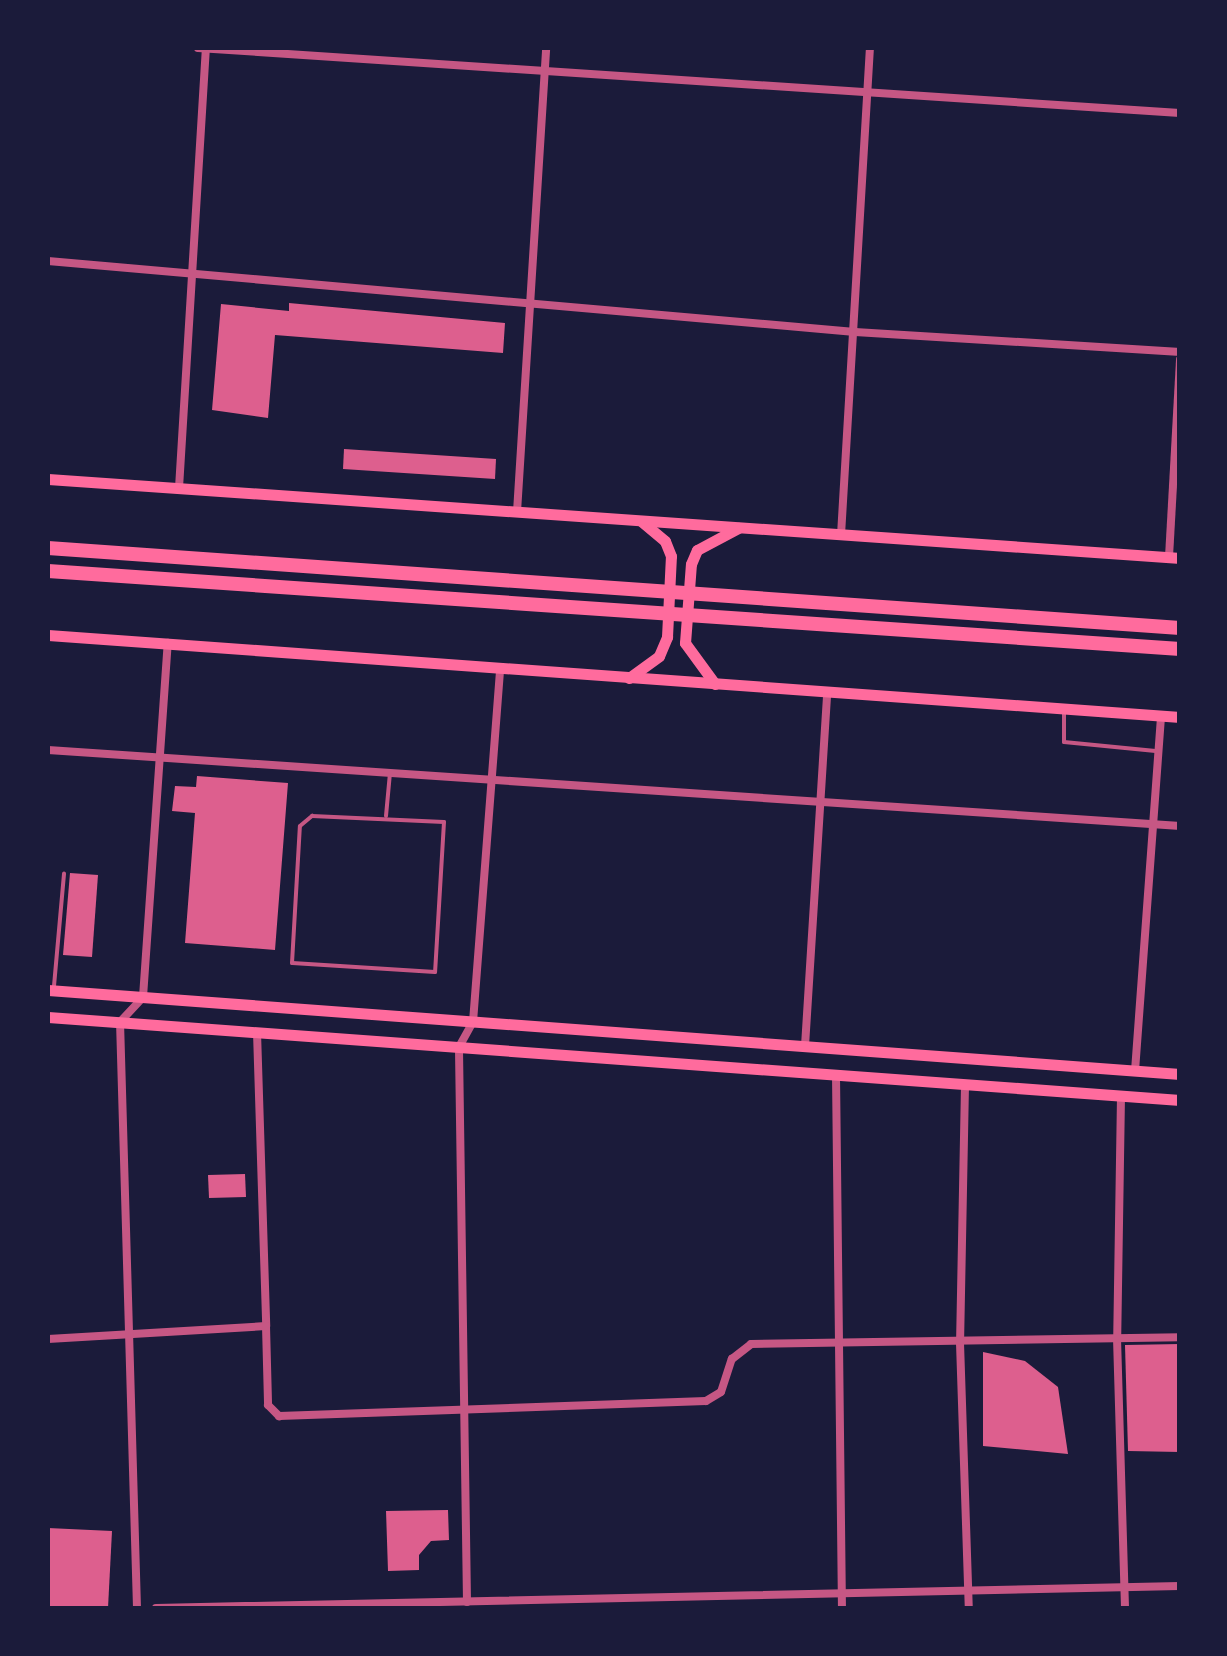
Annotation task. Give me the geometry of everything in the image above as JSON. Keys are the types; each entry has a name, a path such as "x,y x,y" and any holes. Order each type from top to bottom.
{"highway":[{"path":"48,548 1180,628"},
{"path":"48,571 1180,649"}],"main road":[{"path":"48,479 1174,558"},
{"path":"630,678 664,647 672,568 665,541 640,522"},
{"path":"715,684 685,643 691,564 697,550 738,528"},
{"path":"48,635 1180,717"},
{"path":"51,991 1180,1074"},
{"path":"48,1017 1180,1100"}],"street":[{"path":"198,48 1180,113"},
{"path":"179,488 206,48"},
{"path":"517,513 546,48"},
{"path":"841,535 870,48"},
{"path":"48,261 192,270 855,332 1180,356 1174,558"},
{"path":"137,1608 125,1336 120,1022 143,997 168,643"},
{"path":"467,1602 459,1047 473,1022 500,668"},
{"path":"805,1046 826,692"},
{"path":"1135,1071 1161,716"},
{"path":"48,750 1180,826"},
{"path":"257,1032 268,1405 279,1416 712,1400 724,1387 732,1359 751,1344 1180,1337"},
{"path":"836,1075 836,1344 842,1608"},
{"path":"965,1085 960,1343 968,1608"},
{"path":"1121,1096 1117,1338 1125,1608"},
{"path":"48,1338 266,1326"},
{"path":"156,1608 337,1608 467,1602 521,1605 841,1589 968,1591 1180,1586"}],"lane":[{"path":"1064,708 1064,742 1158,752"},
{"path":"386,816 390,773"},
{"path":"386,816 438,818 447,826 435,972 397,974 292,962 304,819 386,816"},
{"path":"51,991 64,873"}],"building":[{"path":"289,303 505,323 503,353 275,335 268,418 212,410 221,304 289,311"},
{"path":"344,449 496,459 495,479 343,469"},
{"path":"197,776 288,783 275,950 185,943 195,813 172,811 175,786 196,787"},
{"path":"70,873 98,875 92,957 63,955"},
{"path":"245,1174 246,1197 209,1198 208,1175"},
{"path":"1180,1344 1180,1452 1128,1451 1125,1345"},
{"path":"983,1352 1025,1361 1058,1387 1068,1454 983,1446"},
{"path":"448,1510 449,1540 431,1541 419,1555 419,1570 388,1571 386,1511"},
{"path":"48,1528 112,1531 108,1608 48,1608"}]}
